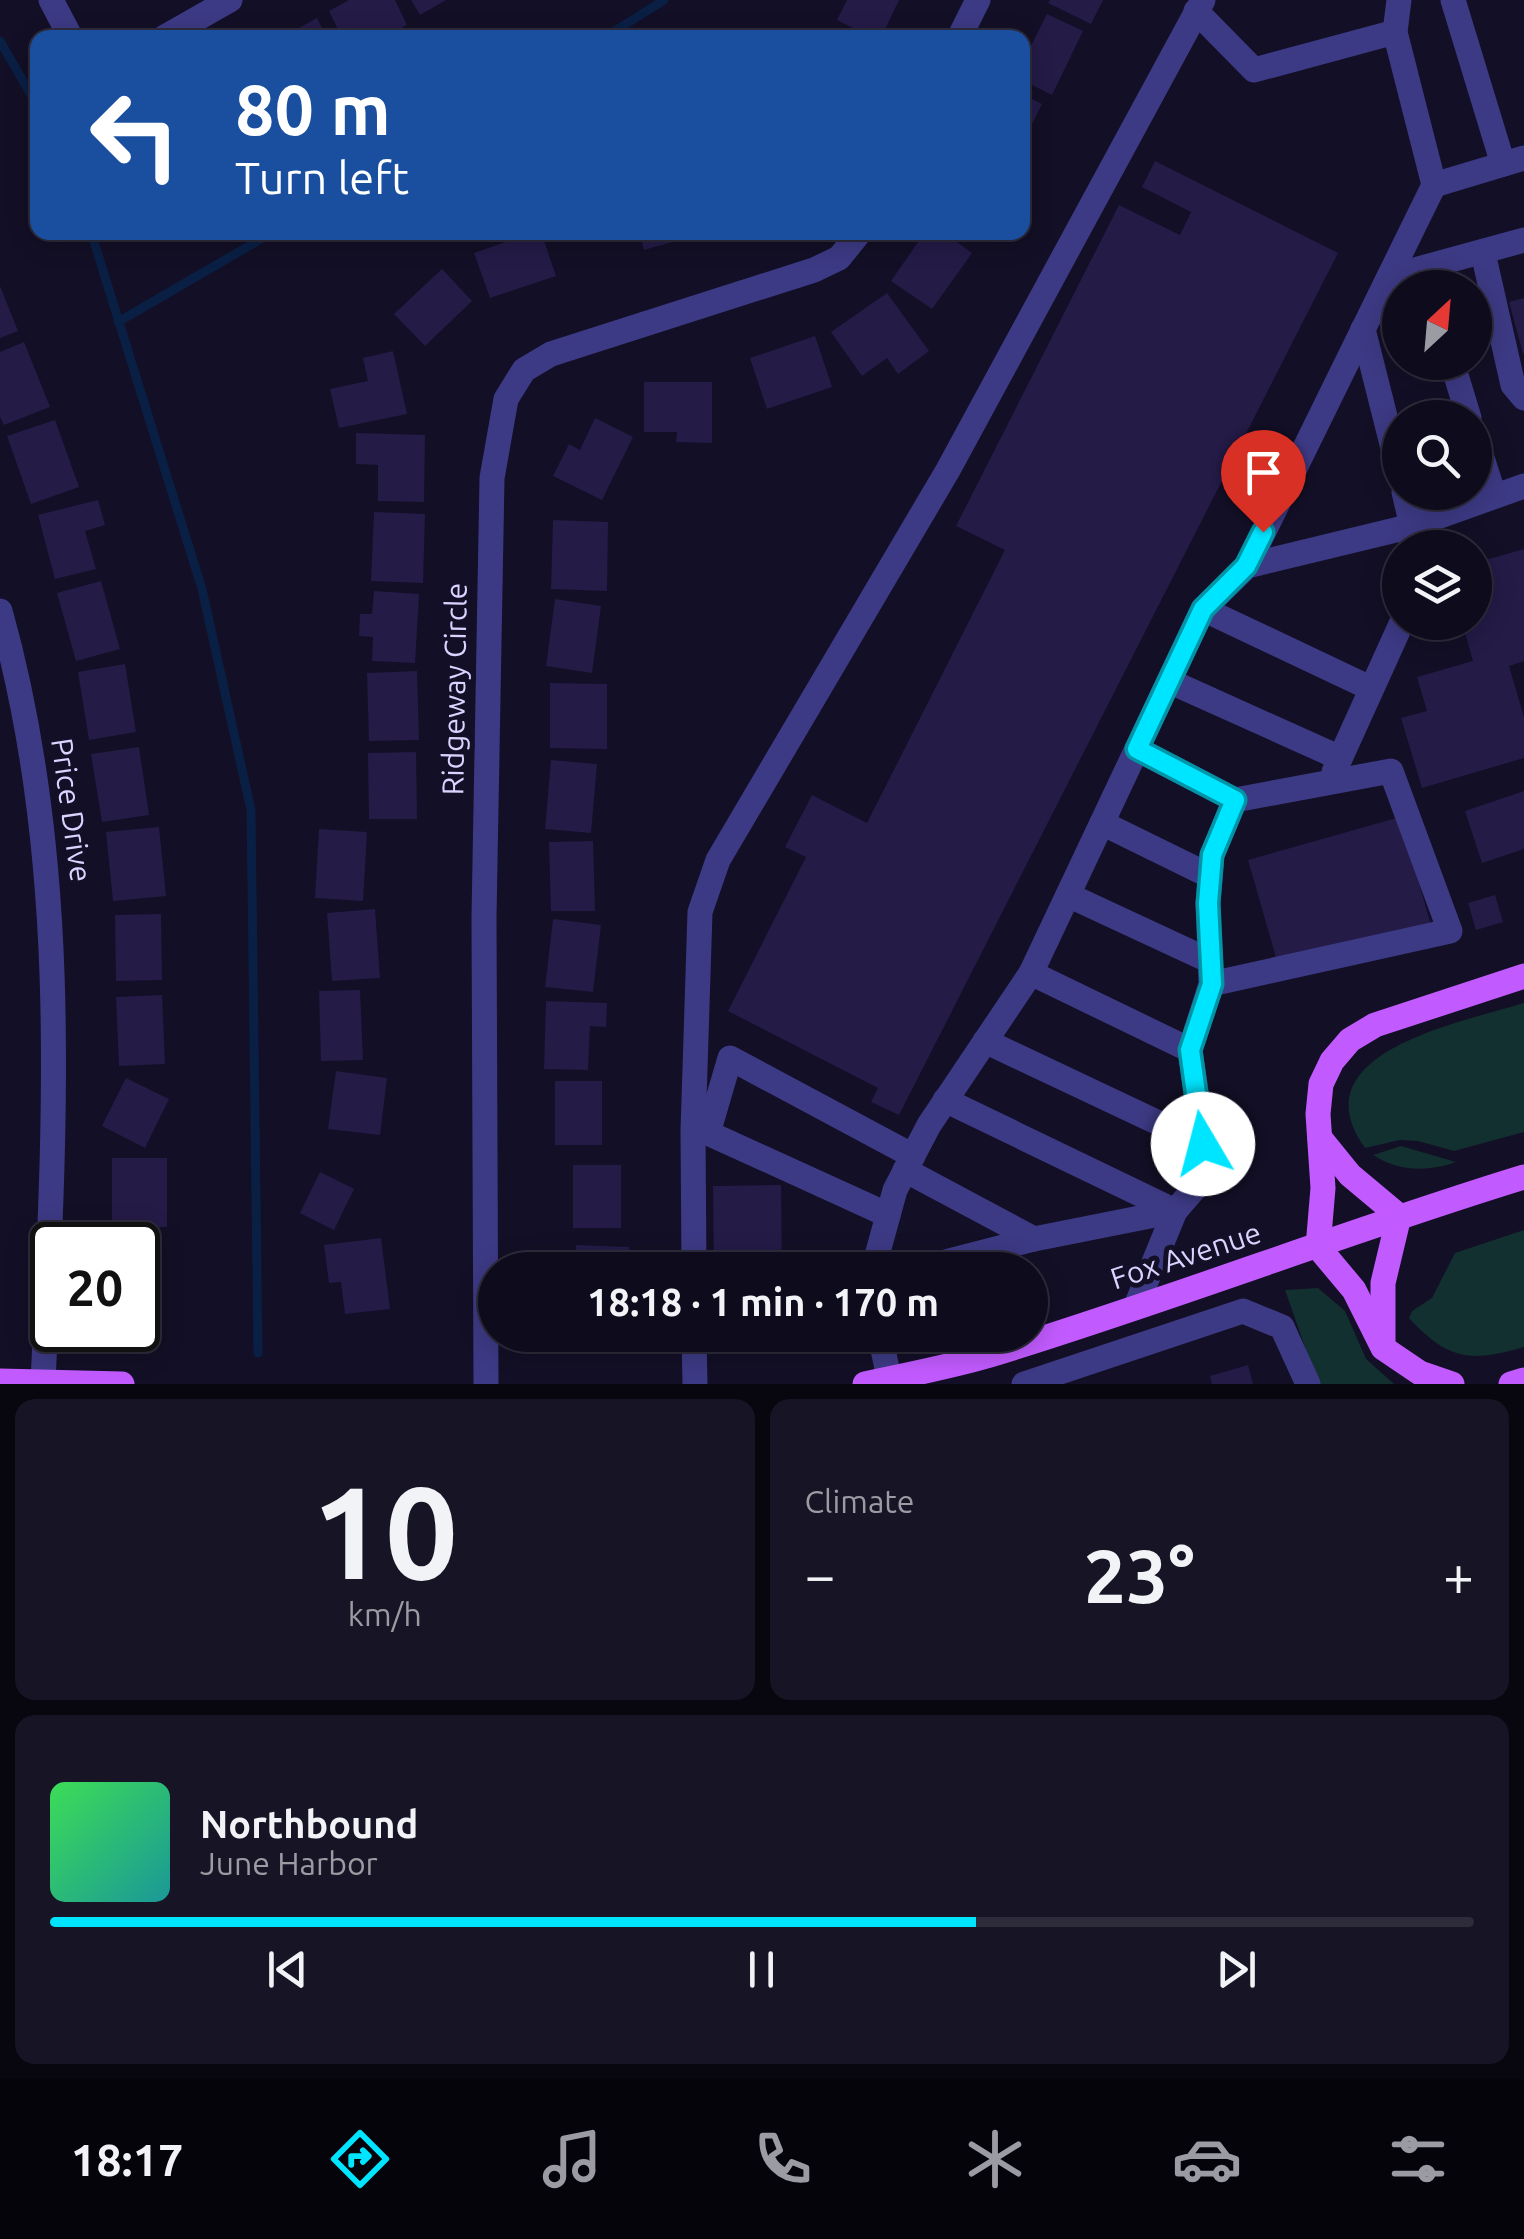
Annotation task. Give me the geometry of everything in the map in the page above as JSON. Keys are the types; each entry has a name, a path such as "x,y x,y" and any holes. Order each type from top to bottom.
{"main road":[{"path":"1452,1384 1420,1373 1384,1348 1354,1290 1318,1247 1323,1188 1318,1114 1322,1084 1332,1061 1350,1040 1375,1025 1524,976"},
{"path":"1320,1138 1350,1175 1399,1216 1383,1283 1384,1348"},
{"name":"Fox Avenue","path":"877,1381 986,1356 1524,1177"},
{"path":"1511,1384 1524,1380"},
{"path":"0,1381 122,1384"}],"street":[{"path":"51,0 67,30"},
{"path":"177,30 230,0"},
{"path":"963,30 978,0"},
{"path":"1392,270 1434,185 1395,32 1399,0"},
{"path":"1434,185 1514,161 1454,0"},
{"path":"694,1252 700,912 718,860 948,470 1200,6 1254,70 1395,32"},
{"name":"Ridgeway Circle","path":"486,1384 484,918 492,478 506,399 524,370 551,354 814,270 838,258 853,240"},
{"path":"1442,270 1524,240"},
{"path":"1483,253 1513,385 1524,398"},
{"path":"878,1252 895,1190 909,1163 1031,973 1203,609 1246,566 1382,289"},
{"path":"1363,328 1382,404"},
{"path":"1426,530 1494,495 1524,486"},
{"path":"1492,489 1494,495"},
{"path":"1246,566 1382,542"},
{"path":"1203,609 1370,688"},
{"name":"Price Drive","path":"0,611 25,714 51,901 52,1191 44,1382"},
{"path":"1335,770 1393,640"},
{"path":"1169,681 1335,770"},
{"path":"1068,896 1211,972 1450,931 1390,771 1335,770 1235,800 1137,749"},
{"path":"1136,1306 1175,1211 1208,1173 1190,1050 1211,972 1212,855 1235,800"},
{"path":"1102,823 1210,876"},
{"path":"1031,973 1190,1050"},
{"path":"985,1041 1203,1144"},
{"path":"888,1215 708,1133 730,1058 1034,1240"},
{"path":"946,1100 1175,1211"},
{"path":"986,1252 1175,1211"},
{"path":"1024,1384 1243,1311 1282,1327 1308,1384"},
{"path":"1098,1320 1113,1356"},
{"path":"694,1352 695,1384"},
{"path":"877,1381 879,1352"}],"green space":[{"path":"1524,1003 1524,1132 1454,1151 1400,1140 1365,1148 1350,1115 1352,1088 1369,1065 1429,1032"},
{"path":"1401,1146 1456,1162 1414,1169 1393,1165 1373,1155"},
{"path":"1524,1230 1524,1347 1489,1355 1461,1354 1436,1342 1409,1318 1412,1311 1432,1298 1455,1253"},
{"path":"1318,1288 1345,1311 1366,1359 1394,1384 1318,1384 1285,1290"}],"building":[{"path":"349,0 395,0 407,25 398,30 338,30 329,11"},
{"path":"411,0 446,0 420,15"},
{"path":"847,0 899,0 885,30 857,30 837,20"},
{"path":"1103,0 1091,24 1048,3"},
{"path":"1047,14 1083,31 1052,95 1030,84 1030,48"},
{"path":"317,18 323,30 295,30"},
{"path":"1030,98 1042,104 1030,128"},
{"path":"1155,161 1338,253 899,1115 871,1102 878,1088 728,1011 806,857 785,847 812,795 867,823 1005,550 956,526 1119,205 1180,235 1191,212 1142,187"},
{"path":"511,240 544,240 556,276 490,298 474,253"},
{"path":"641,240 680,240 644,250"},
{"path":"919,240 954,240 972,253 932,309 891,281"},
{"path":"442,269 472,301 425,346 394,314"},
{"path":"0,286 18,331 0,338"},
{"path":"887,293 929,351 898,374 887,358 862,376 831,332"},
{"path":"1524,298 1524,354 1523,354 1509,302"},
{"path":"815,336 832,387 767,409 750,358"},
{"path":"24,342 50,407 4,425 0,417 0,352"},
{"path":"393,351 407,414 339,428 330,389 368,381 363,358"},
{"path":"644,382 712,382 712,443 676,442 677,432 644,432"},
{"path":"595,418 633,437 602,500 553,476 569,444 580,450"},
{"path":"55,420 79,487 31,504 7,436"},
{"path":"356,433 425,435 424,502 378,501 378,465 356,464"},
{"path":"98,500 105,525 85,531 96,569 55,579 38,515"},
{"path":"374,512 425,514 423,583 371,581"},
{"path":"553,520 608,522 607,591 551,589"},
{"path":"1524,549 1524,661 1509,666 1524,717 1524,758 1422,788 1401,718 1427,711 1417,677 1473,661 1467,640 1492,640 1492,558"},
{"path":"101,581 120,649 76,661 57,593"},
{"path":"374,591 419,594 415,663 372,661 373,637 359,636 360,614 372,614"},
{"path":"555,599 601,606 592,673 546,666"},
{"path":"125,664 136,732 89,740 78,672"},
{"path":"417,671 419,740 369,741 367,673"},
{"path":"550,683 607,684 607,749 550,748"},
{"path":"139,747 149,815 102,822 91,754"},
{"path":"416,752 417,819 369,819 368,753"},
{"path":"551,760 597,764 591,833 545,829"},
{"path":"1524,791 1524,849 1482,863 1465,811"},
{"path":"1400,817 1431,925 1279,968 1248,860"},
{"path":"159,827 166,896 113,901 106,832"},
{"path":"319,829 367,832 363,901 315,898"},
{"path":"593,841 595,911 551,911 549,842"},
{"path":"1495,895 1503,922 1476,930 1468,903"},
{"path":"375,909 380,978 332,981 327,913"},
{"path":"161,914 162,980 116,981 115,915"},
{"path":"553,919 601,925 593,992 545,987"},
{"path":"360,990 363,1060 321,1061 319,991"},
{"path":"162,995 165,1064 119,1066 116,997"},
{"path":"546,1001 607,1003 606,1027 590,1026 588,1070 544,1069"},
{"path":"336,1071 387,1078 380,1135 328,1129"},
{"path":"126,1078 169,1099 145,1148 102,1126"},
{"path":"555,1081 602,1081 602,1145 555,1145"},
{"path":"112,1158 167,1158 167,1227 160,1227 160,1222 112,1222"},
{"path":"573,1165 621,1165 621,1228 573,1228"},
{"path":"320,1172 354,1189 334,1230 300,1213"},
{"path":"781,1185 782,1252 714,1252 713,1186"},
{"path":"381,1238 390,1309 345,1314 341,1282 329,1283 324,1245"},
{"path":"576,1245 629,1247 629,1252 576,1252"},
{"path":"1248,1365 1253,1384 1212,1384 1210,1376"}],"waterway":[{"path":"617,30 664,0"},
{"path":"0,41 30,93"},
{"path":"93,240 202,589 251,810 258,1353"},
{"path":"118,322 259,240"}],"route":[{"path":"1203,1144 1190,1050 1212,984 1208,903 1212,855 1235,800 1137,749 1203,609 1246,566 1263,532"}]}
